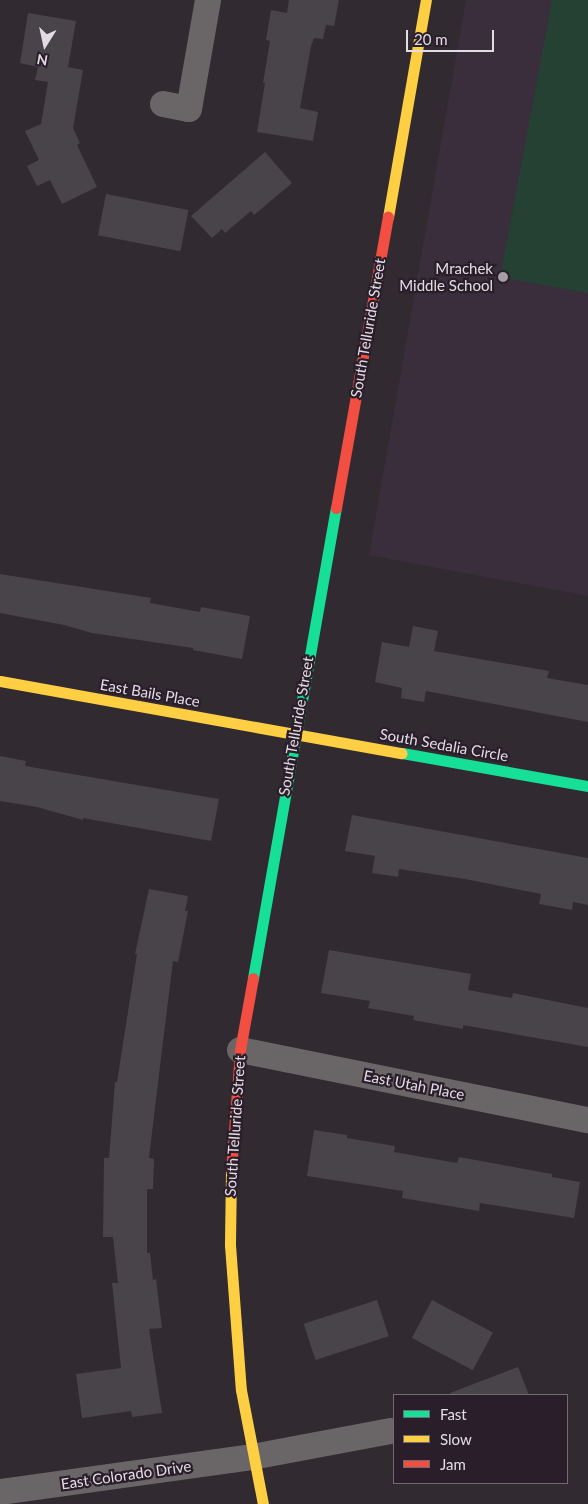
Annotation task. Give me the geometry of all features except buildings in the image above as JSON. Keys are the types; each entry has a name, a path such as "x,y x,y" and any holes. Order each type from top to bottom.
{"street":[{"path":"162,104 189,109 208,0"},
{"name":"South Telluride Street","path":"263,1504 252,1457 240,1380 230,1245 232,1148 240,1050 426,0"},
{"name":"East Bails Place","path":"0,681 295,734"},
{"name":"South Sedalia Circle","path":"295,734 588,786"},
{"name":"East Utah Place","path":"240,1050 588,1120"},
{"path":"252,1457 391,1431"},
{"name":"East Colorado Drive","path":"0,1492 252,1457"}],"shaded area":[{"name":"Mrachek Middle School","path":"466,0 588,0 588,596 369,555"}],"green space":[{"path":"552,0 588,0 588,293 500,277"}],"traffic: fast":[{"path":"253,978 336,508"},
{"path":"402,753 588,786"}],"traffic: slow":[{"path":"388,217 426,0"},
{"path":"0,681 402,753"},
{"path":"231,1171 230,1245 241,1390 263,1504"}],"traffic: jam":[{"path":"336,508 388,217"},
{"path":"231,1171 240,1050 253,978"}],"place":[{"name":"Mrachek Middle School","path":"503,277"}]}
